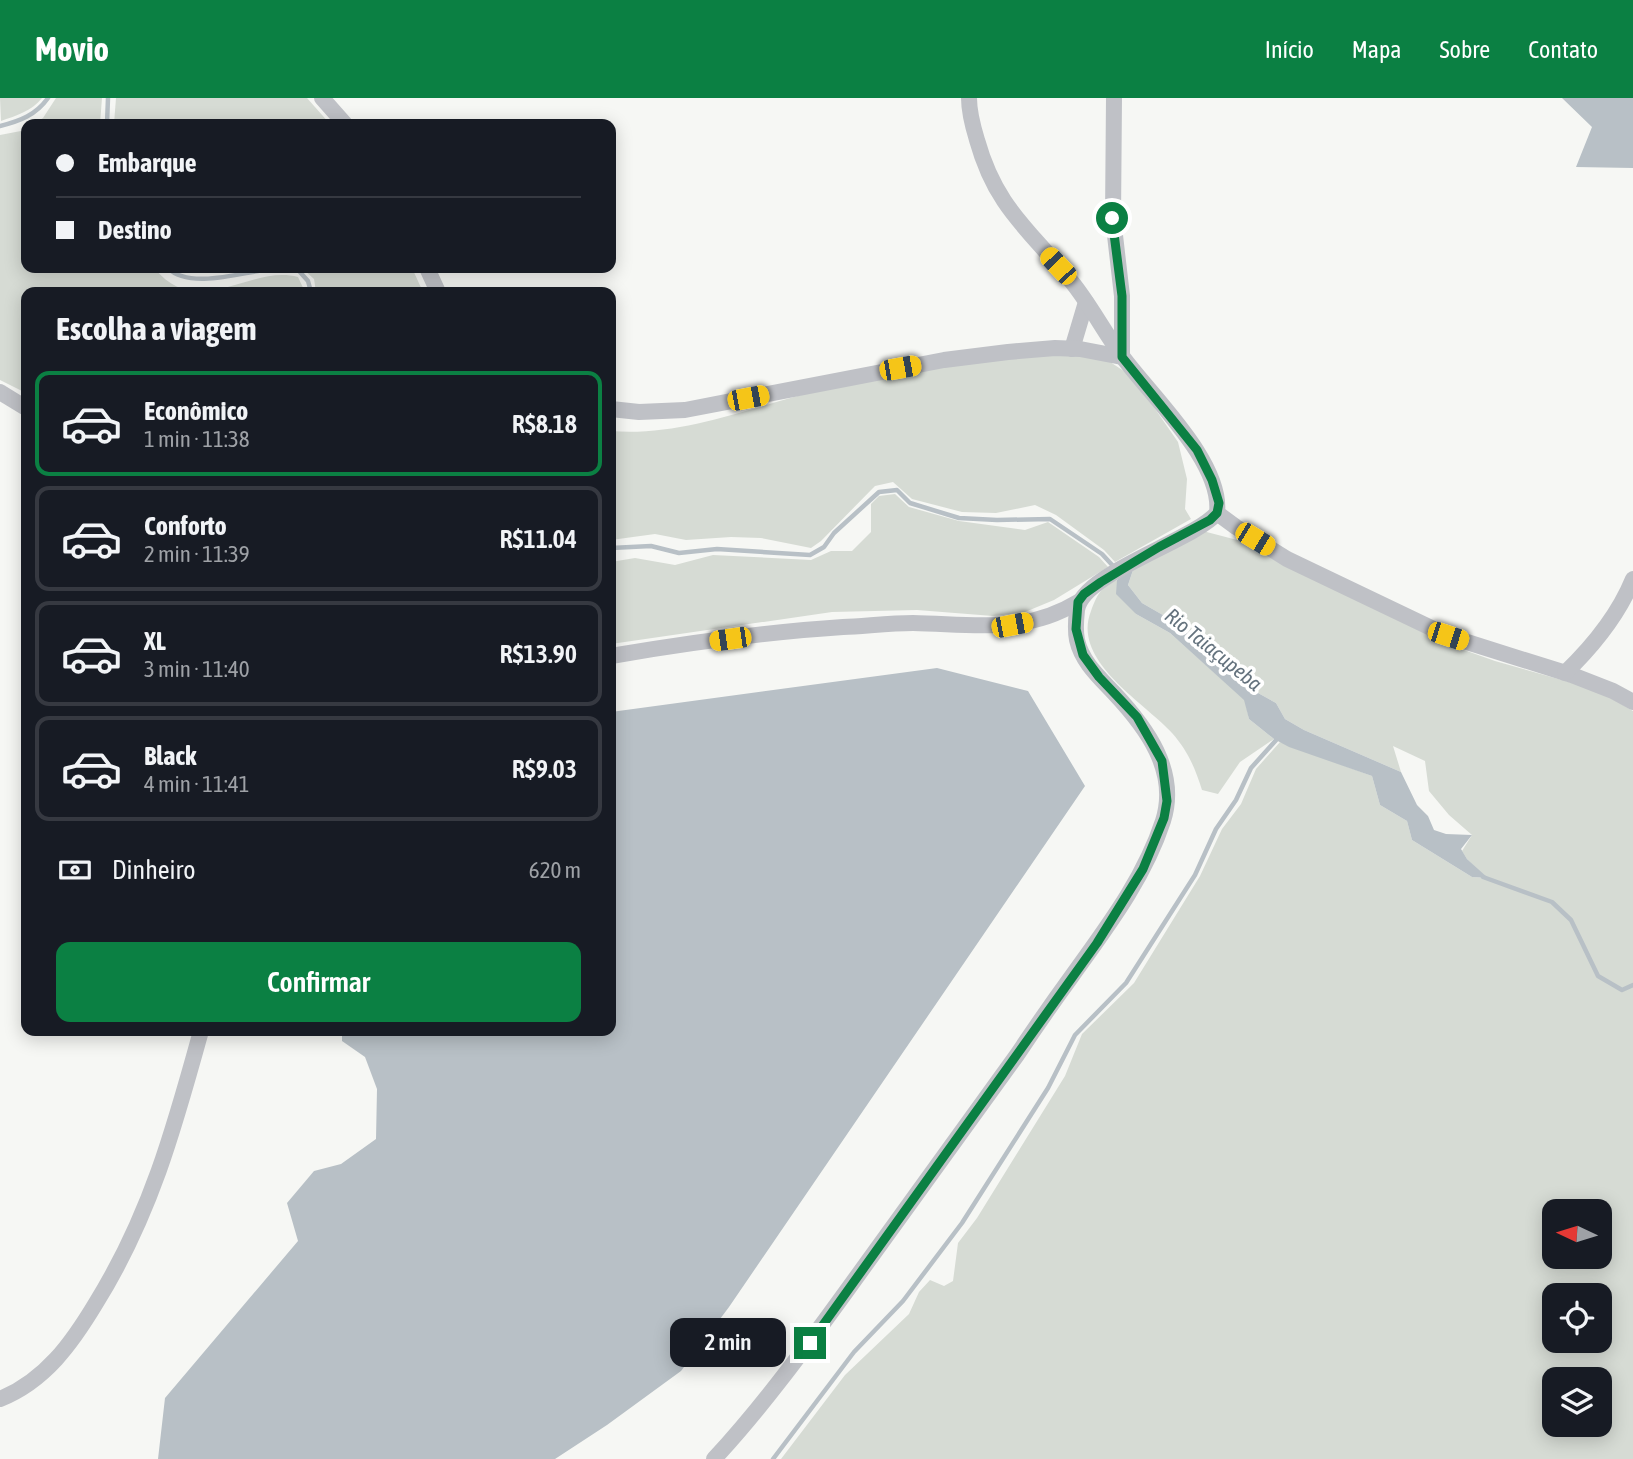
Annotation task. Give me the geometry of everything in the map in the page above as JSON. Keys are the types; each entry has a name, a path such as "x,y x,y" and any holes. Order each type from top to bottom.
{"lane":[{"path":"322,98 341,119"},
{"path":"616,655 840,627 912,623 1012,625 1040,620 1060,613 1101,582 1210,520 1217,513 1219,503 1212,480 1197,450 1122,357 1072,281 1008,209 994,187 975,135 970,98"},
{"path":"1114,98 1112,218 1122,296 1122,357"},
{"path":"1072,349 1086,302"},
{"path":"616,410 639,412 685,410 944,360 1043,349 1072,349 1122,357"},
{"path":"0,393 21,405"},
{"path":"1217,513 1287,559 1448,636 1565,673 1613,691 1633,702"},
{"path":"1565,673 1590,649 1610,621 1633,579"},
{"path":"714,1459 810,1343 932,1175 1097,943 1147,860 1164,818 1167,801 1162,761 1137,717 1094,671 1083,655 1076,629 1078,602"},
{"path":"0,1399 38,1378 48,1368 82,1326 116,1270 160,1174 200,1036"}],"shaded area":[{"path":"0,98 42,98 28,110 1,121"},
{"path":"56,98 102,98 100,119 43,118"},
{"path":"116,98 307,98 326,119 114,119"},
{"path":"1562,98 1633,98 1633,168 1576,167 1592,127"},
{"path":"21,131 21,273 160,273 171,283 181,287 21,287 21,390 0,380 0,135"},
{"path":"307,273 414,273 421,287 315,287 314,279"},
{"path":"280,275 298,277 303,287 228,287"},
{"path":"1065,350 1104,358 1133,377 1178,442 1187,479 1185,509 1191,519 1115,562 1104,550 1056,515 1035,505 996,513 962,512 912,499 893,482 875,486 811,548 761,538 686,540 655,534 616,539 616,431 639,432 694,424 829,388"},
{"path":"895,494 909,507 959,521 1025,530 1048,522 1099,557 1108,567 1054,600 1025,612 993,616 917,610 832,612 616,643 616,561 635,558 675,565 713,555 811,560 831,551 852,551 871,532 871,504 879,496"},
{"path":"1199,530 1241,541 1450,645 1495,661 1597,690 1633,711 1633,1459 781,1459 845,1375 909,1314 919,1292 930,1280 944,1286 953,1281 958,1243 977,1218 1065,1076 1082,1034 1134,983 1200,876 1222,829 1241,804 1256,769 1280,742 1372,776 1380,805 1407,821 1412,840 1472,877 1487,878 1462,851 1472,835 1449,815 1429,791 1425,761 1393,746 1401,772 1304,730 1285,719 1276,703 1249,688 1175,622 1142,603 1128,585 1134,567"},
{"path":"1134,567 1128,585 1142,603 1175,622 1249,688 1276,703 1285,719 1304,730 1401,772 1417,805 1428,816 1434,830 1446,834 1472,835 1461,849 1467,859 1488,878 1472,877 1412,840 1407,821 1380,805 1372,776 1289,747 1249,719 1244,700 1170,633 1136,614 1116,594 1117,580"},
{"path":"1117,580 1136,614 1170,633 1245,700 1249,719 1274,739 1240,762 1218,794 1202,790 1197,774 1178,740 1114,679 1091,647 1088,629 1093,605 1103,588"},
{"path":"937,668 1028,691 1085,786 729,1307 681,1371 607,1425 555,1459 158,1459 165,1398 298,1241 287,1203 314,1171 341,1164 376,1139 377,1089 365,1057 342,1041 342,1036 616,1036 616,711"}],"waterway":[{"name":"Rio Taiaçupeba","path":"0,126 27,116 48,98"},
{"name":"Rio Taiaçupeba","path":"107,119 108,98"},
{"name":"Rio Taiaçupeba","path":"176,273 203,279 248,273"},
{"name":"Rio Taiaçupeba","path":"301,273 310,287"},
{"name":"Rio Taiaçupeba","path":"616,548 651,546 679,553 717,549 810,555 824,547 834,533 879,492 897,490 910,503 959,518 1050,519 1102,554 1114,567"},
{"path":"773,1459 854,1352 903,1301 962,1223 1048,1088 1075,1035 1126,983 1195,875 1216,829 1236,800 1251,768 1278,738"},
{"name":"Rio Taiaçupeba","path":"1483,877 1552,902 1571,920 1598,976 1622,990 1633,985"}],"route":[{"path":"810,1343 1097,943 1143,869 1164,818 1167,801 1162,761 1137,717 1088,665 1077,640 1078,602 1101,582 1210,520 1217,513 1219,503 1212,480 1197,450 1122,357 1122,296 1112,218"}]}
